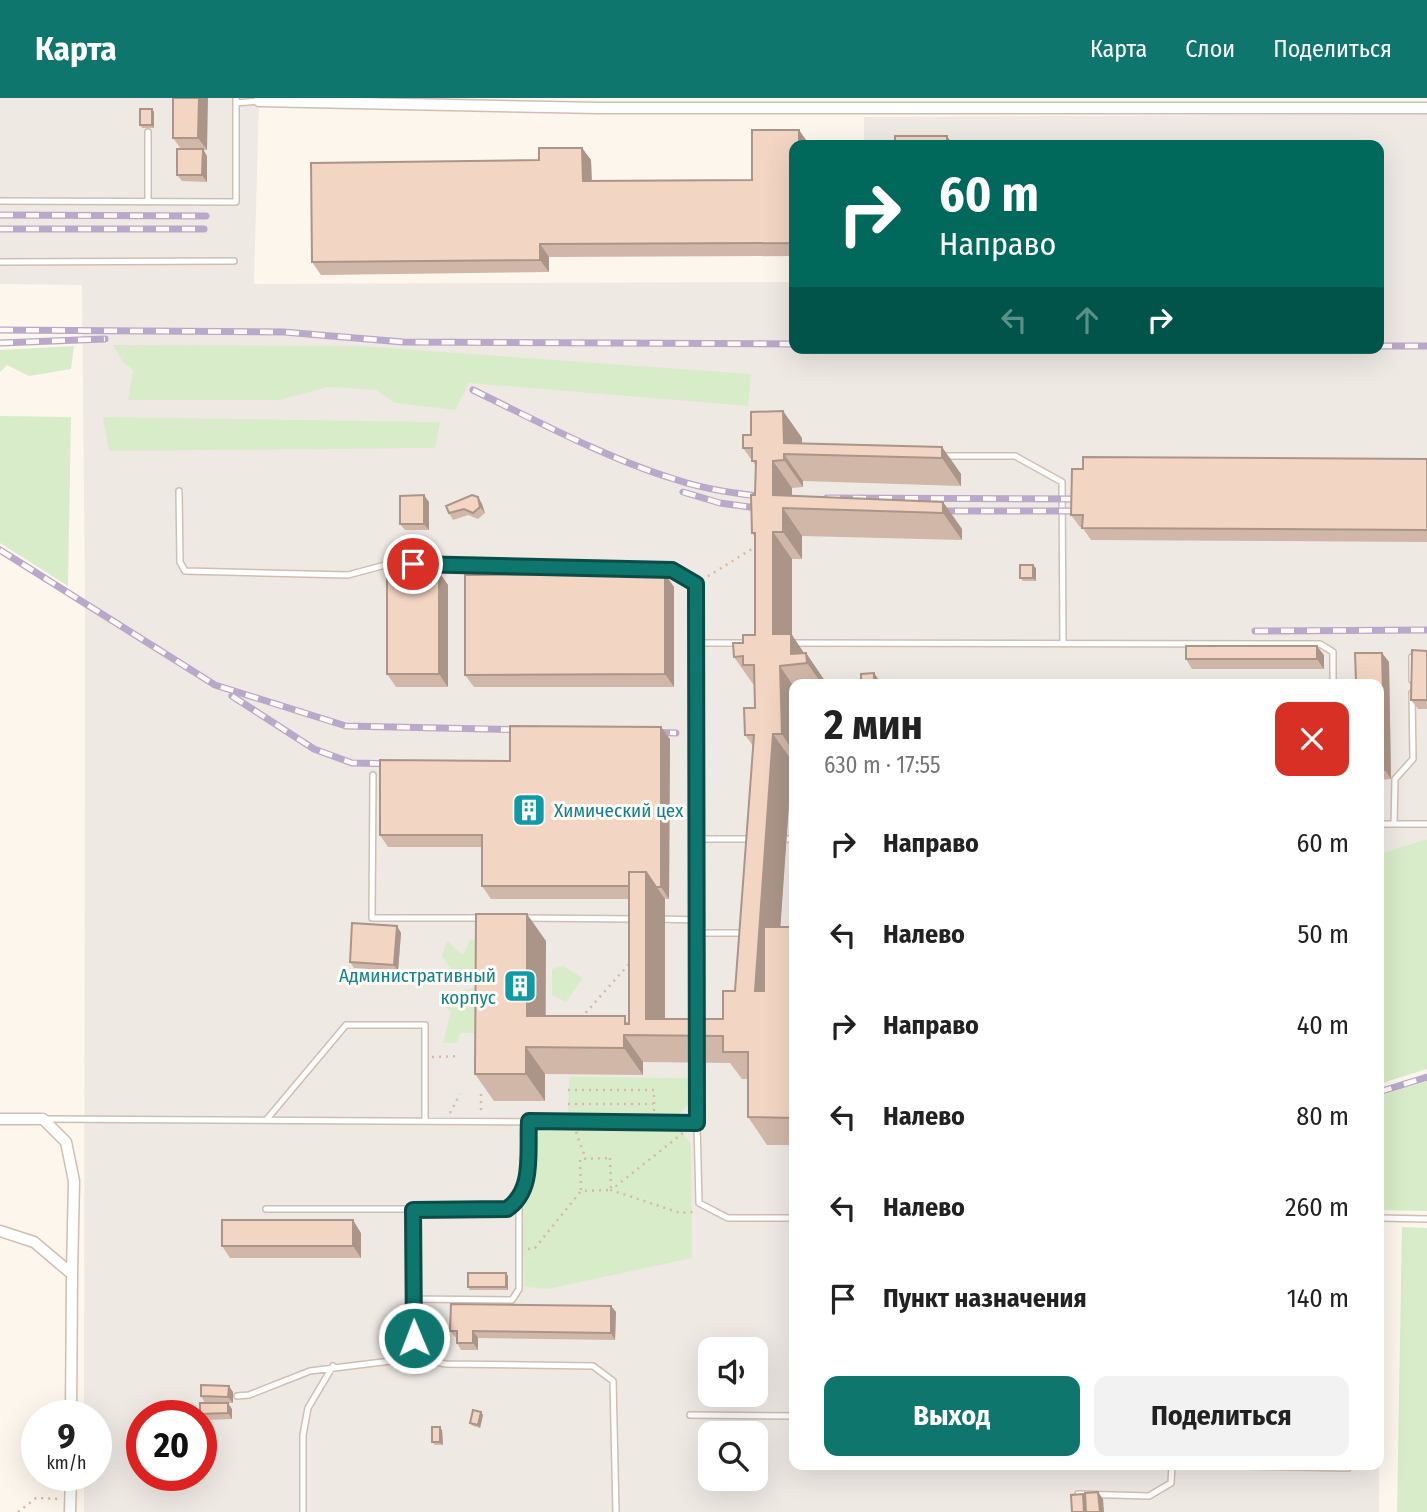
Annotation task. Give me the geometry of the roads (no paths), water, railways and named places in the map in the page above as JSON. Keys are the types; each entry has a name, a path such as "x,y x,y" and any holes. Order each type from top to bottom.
{"street":[{"path":"259,101 1427,108"},
{"path":"0,1119 43,1119 66,1142 74,1181 71,1400"},
{"path":"0,1231 34,1242 72,1275"},
{"path":"70,1512 71,1491"}],"lane":[{"path":"0,201 236,202 236,101 259,101"},
{"path":"148,132 148,202"},
{"path":"0,261 234,261"},
{"path":"935,456 1015,456 1062,482 1063,643"},
{"path":"179,491 180,562 185,571 348,575 389,564 672,570 696,584 697,1032"},
{"path":"697,643 751,643"},
{"path":"778,643 1320,644 1333,652 1333,679"},
{"path":"1394,824 1395,779 1412,759 1412,657"},
{"path":"373,775 372,918 494,918"},
{"path":"1384,824 1427,824"},
{"path":"698,839 753,839"},
{"path":"767,839 789,839"},
{"path":"521,918 643,919"},
{"path":"657,919 698,919"},
{"path":"698,933 753,933"},
{"path":"267,1119 346,1025 425,1025 425,1120"},
{"path":"697,1045 699,1203 728,1218 789,1218"},
{"path":"43,1119 697,1123"},
{"path":"267,1209 507,1209 519,1201 526,1189 529,1121"},
{"path":"414,1299 512,1300 519,1289 519,1201"},
{"path":"413,1210 415,1358"},
{"path":"1384,1218 1427,1219"},
{"path":"237,1396 249,1395 310,1371 333,1366 415,1358 446,1364 593,1366 613,1381 616,1512"},
{"path":"303,1512 303,1435 307,1408 333,1366"},
{"path":"691,1415 789,1416"},
{"path":"1078,1494 1149,1496 1171,1483 1172,1470"}],"railway":[{"path":"0,215 206,216"},
{"path":"0,229 204,229"},
{"path":"0,330 284,332 403,342 789,344"},
{"path":"0,343 105,339"},
{"path":"1384,346 1427,346"},
{"path":"473,390 572,438 649,471 711,489 774,498"},
{"path":"683,492 720,503 772,510"},
{"path":"827,498 1080,499"},
{"path":"929,511 1080,511"},
{"path":"0,550 215,685 346,726 529,730"},
{"path":"1255,631 1427,630"},
{"path":"232,696 314,749 352,763 400,764"},
{"path":"644,732 676,733"},
{"path":"1384,1090 1427,1077"}],"place":[{"name":"Химический цех","path":"529,810"},
{"name":"Административный корпус","path":"520,986"}]}
